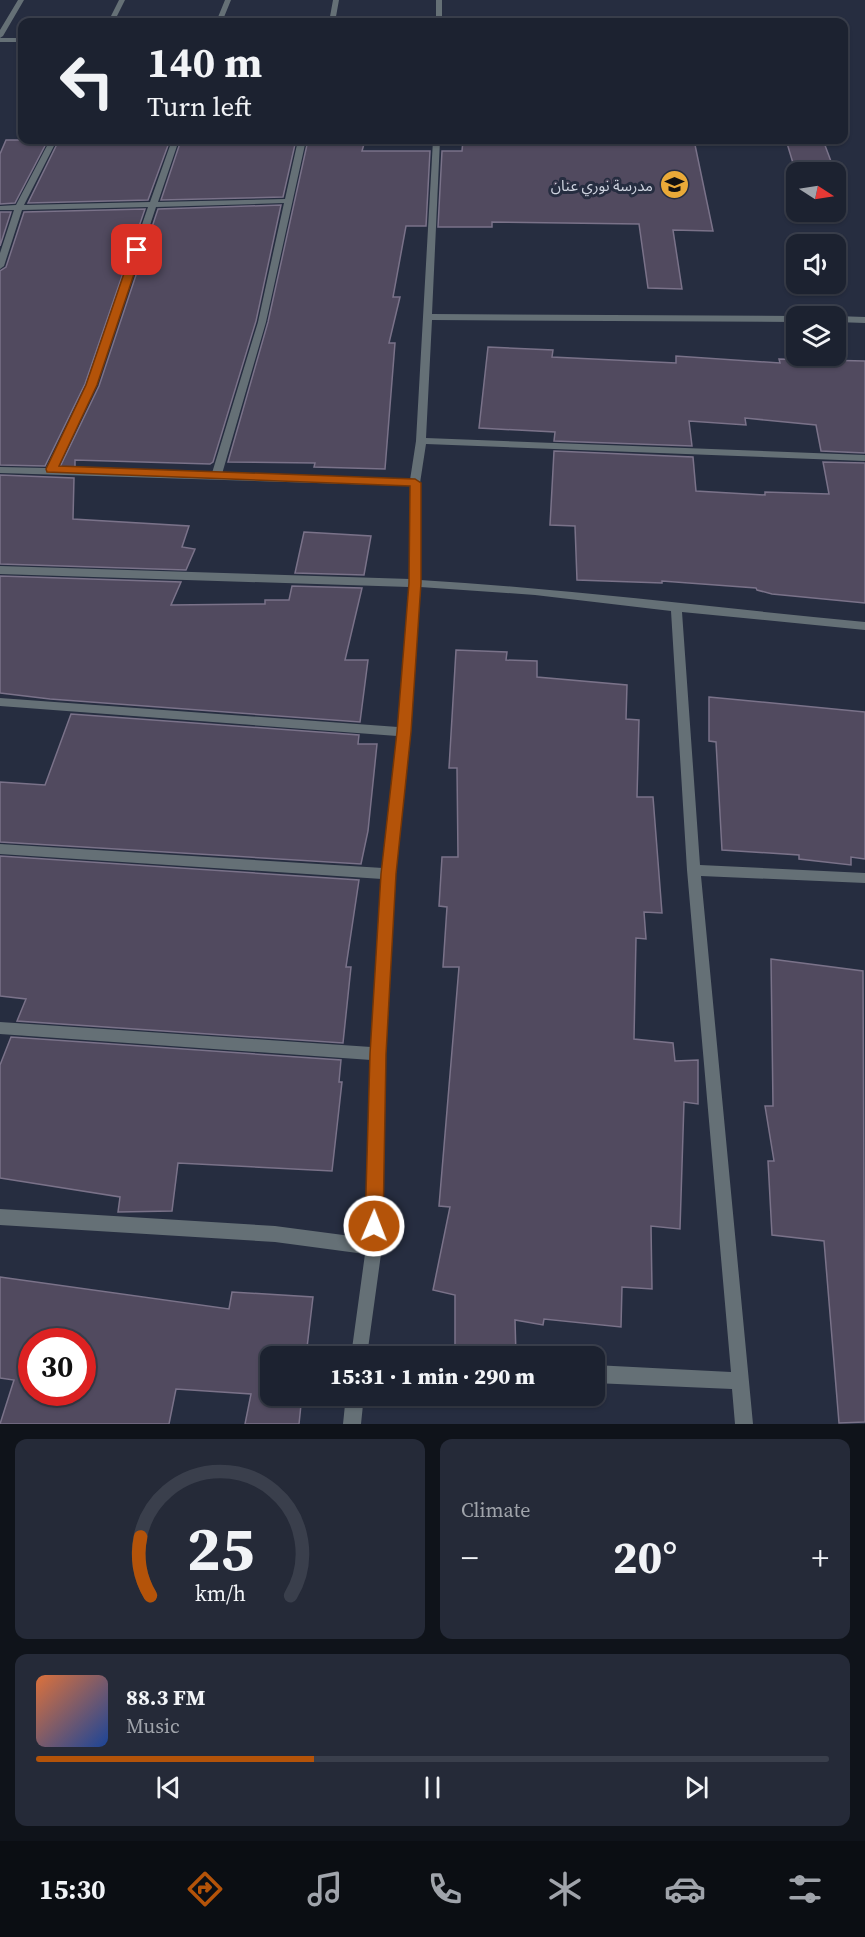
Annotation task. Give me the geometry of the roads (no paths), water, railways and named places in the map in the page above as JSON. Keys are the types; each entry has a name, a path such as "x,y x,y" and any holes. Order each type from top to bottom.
{"street":[{"path":"18,40 0,38 21,0"},
{"path":"113,18 122,0"},
{"path":"221,18 228,0"},
{"path":"333,18 336,0"},
{"path":"440,0 440,18"},
{"path":"0,266 19,207 51,144"},
{"path":"51,469 92,385 151,204 174,144"},
{"path":"216,476 262,322 301,144"},
{"path":"360,1346 374,1247 378,1054 389,874 404,732 415,583 415,483 421,441 436,144"},
{"path":"0,208 287,201"},
{"path":"427,316 786,319"},
{"path":"846,320 865,320"},
{"path":"421,441 865,458"},
{"path":"0,470 51,469 415,483"},
{"path":"0,570 415,583 535,591 676,608 865,626"},
{"path":"676,608 694,870 744,1424"},
{"path":"0,702 404,732"},
{"path":"0,849 389,874"},
{"path":"694,870 865,878"},
{"path":"0,1028 378,1054"},
{"path":"0,1217 275,1234 374,1247"},
{"path":"605,1375 739,1381"},
{"path":"352,1424 354,1406"}],"place":[{"name":"مدرسة نوري عنان","path":"674,185"}]}
